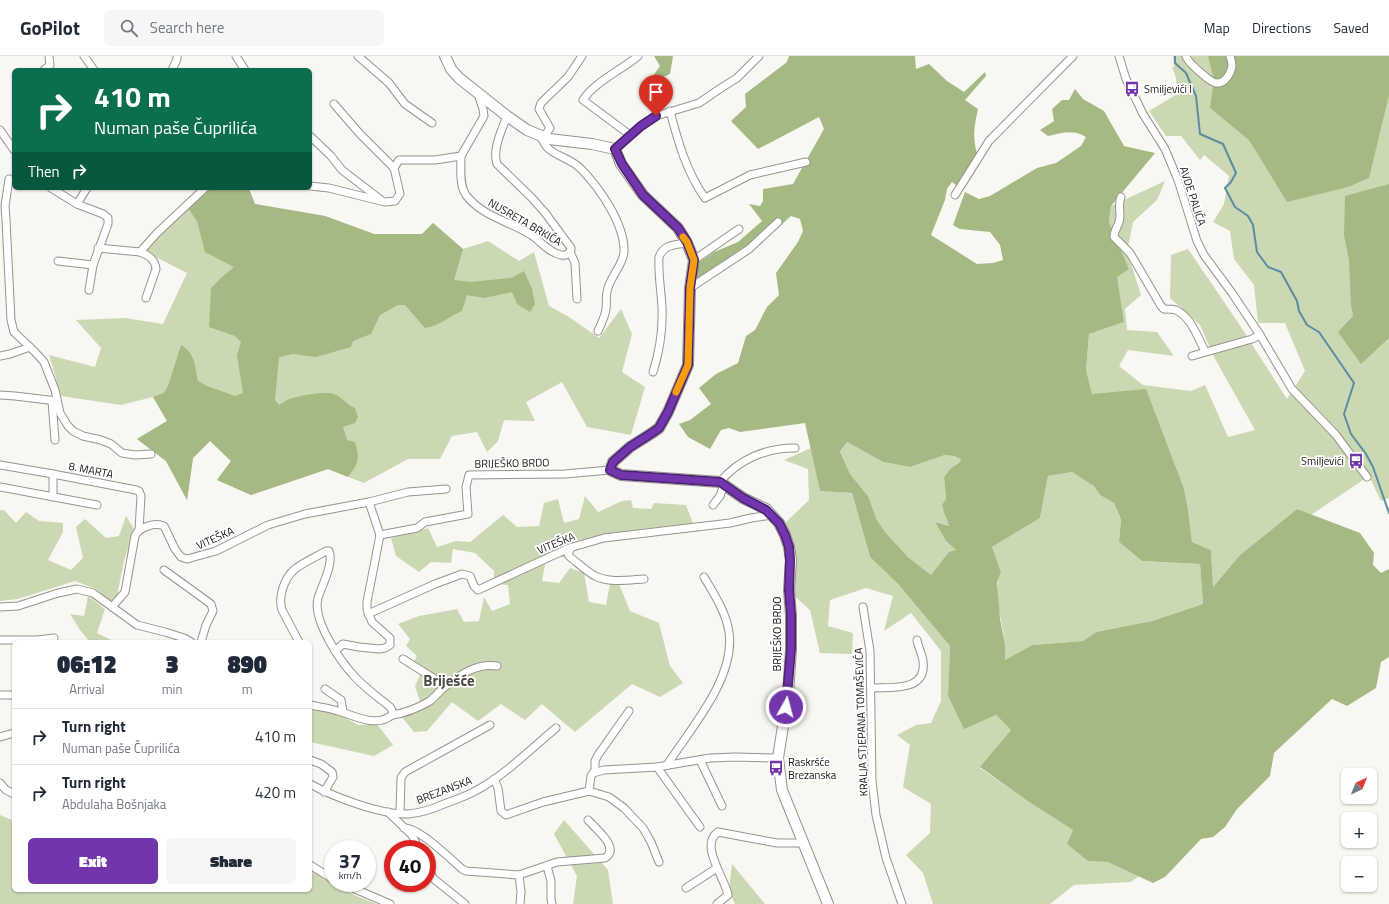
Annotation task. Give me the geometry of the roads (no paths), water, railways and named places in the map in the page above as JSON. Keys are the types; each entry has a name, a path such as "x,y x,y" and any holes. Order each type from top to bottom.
{"street":[{"path":"46,68 50,65 50,56"},
{"path":"84,56 93,68"},
{"path":"173,68 177,56"},
{"path":"236,56 244,68"},
{"path":"358,56 389,83 404,104 432,123"},
{"path":"445,56 451,69 459,78 527,130 549,140 592,144 615,149"},
{"path":"630,135 583,100 600,84 638,56"},
{"path":"615,149 641,126 656,116 699,103 737,78 759,56"},
{"path":"955,195 989,141 1073,56"},
{"name":"AVDE PALIĆA","path":"1119,56 1126,79 1143,114 1165,149 1178,180 1196,241 1204,255 1260,335 1292,389 1336,435 1367,478"},
{"path":"1186,56 1190,63 1216,83 1222,82 1229,74 1232,67 1230,56"},
{"path":"540,136 546,134 550,128 539,109 540,103 568,78 579,58"},
{"path":"394,168 399,160 435,160 461,156 484,116 478,94"},
{"path":"312,186 329,188 385,202 394,201 400,194 394,168 360,134 334,104"},
{"path":"670,111 674,130 687,166 705,198 750,175 806,162"},
{"name":"NUSRETA BRKIĆA","path":"461,156 462,183 465,195 481,209 533,237 551,252 566,256 570,252 570,246 546,214 497,164 495,160 497,146 507,116"},
{"path":"0,130 12,147"},
{"path":"540,136 548,148 579,167 612,209 620,231 624,252 622,261 611,278 605,296 606,308 598,332"},
{"path":"312,138 331,156 342,170 385,202"},
{"path":"610,470 613,462 630,447 659,428 668,412 688,365 690,288 694,260 687,242 678,228 643,195 622,164 615,149"},
{"path":"9,179 5,206 4,262 12,327 14,332 40,357 48,370 55,390 55,440"},
{"path":"54,190 77,204 103,214 108,218 108,224 93,265 89,290"},
{"path":"77,204 86,190"},
{"path":"140,252 157,233 203,190"},
{"path":"1121,196 1119,202 1119,222 1114,232 1114,237 1130,253 1161,306 1164,309 1175,310 1188,320 1205,351"},
{"path":"690,288 749,249 778,222"},
{"path":"694,260 739,228"},
{"path":"653,372 662,340 660,257 662,250 666,247 687,242"},
{"path":"98,248 140,252 151,258 156,266 156,269 146,298"},
{"path":"570,252 575,263 577,299"},
{"path":"58,261 93,265"},
{"path":"1192,356 1205,351 1252,339 1260,335"},
{"path":"0,356 30,347"},
{"path":"0,395 54,401"},
{"path":"54,401 63,420 78,434 106,442 126,454 151,454"},
{"path":"713,505 720,496 722,483 728,473 741,463 756,455 784,448 795,448"},
{"name":"8. MARTA","path":"0,465 139,491 141,496 139,530"},
{"name":"BRIJEŠKO BRDO","path":"380,535 417,528 426,522 468,514 466,487 470,475 565,474 610,470 621,475 722,483 743,498 766,510 779,523 785,535 789,547 790,560 789,590 791,649 788,694 778,758 782,790 802,843 828,904"},
{"path":"53,474 53,497"},
{"path":"0,487 97,505"},
{"name":"VITEŠKA","path":"139,530 161,524 164,526 175,549 181,557 187,560 216,552 268,525 305,514 369,502 408,492 446,488"},
{"path":"335,651 341,645 345,644 379,649 385,648 390,644 390,638 372,622 368,614 367,602 380,535 369,502"},
{"name":"VITEŠKA","path":"368,614 435,584 462,574 470,576 474,586 478,590 571,548 604,538 730,523 772,515"},
{"path":"112,607 125,592 135,536 139,530"},
{"path":"571,548 568,552 570,557 596,576 606,580 644,579"},
{"path":"298,640 280,605 285,584 294,571 326,551 330,551 331,554 328,571 318,599 318,616 335,651 354,676 390,707 393,712 392,715"},
{"path":"164,570 210,604 213,609 204,629 201,640"},
{"path":"667,765 718,689 727,662 730,646 729,631 720,604 704,577"},
{"path":"0,607 18,606 58,593 77,589 93,593 137,625 165,632 188,640"},
{"name":"KRALJA STJEPANA TOMAŠEVIĆA","path":"863,608 870,651 872,781 876,815 886,858 902,904"},
{"path":"0,640 37,640 54,638"},
{"path":"871,688 906,686 922,677 924,667 923,659 917,640"},
{"path":"403,659 446,686"},
{"path":"312,705 374,721 388,718 392,715 405,713 417,708 431,700 446,686 472,669 482,665 497,666"},
{"path":"325,689 341,700 343,712"},
{"path":"0,695 12,695"},
{"path":"596,772 595,761 598,755 629,711"},
{"path":"400,813 401,778 405,772 490,725"},
{"name":"BREZANSKA","path":"312,785 324,792 388,812 418,812 438,807 477,790 494,779 556,728"},
{"path":"0,737 12,734"},
{"path":"589,791 591,776 596,772 604,770 657,767 700,760 735,757 778,758"},
{"path":"700,760 722,806"},
{"path":"312,761 321,764 332,772 333,777 324,792"},
{"path":"657,767 700,827"},
{"path":"494,779 498,788 501,811 506,815 543,802 589,791 609,797 624,808 646,833 659,862"},
{"path":"0,783 6,790 12,793"},
{"path":"388,812 416,840"},
{"path":"404,828 412,829 466,871 519,875 557,862 607,857 610,852 607,841 588,820"},
{"path":"717,904 728,896 717,868 712,848 714,835 718,832 777,843 802,843"},
{"path":"312,866 324,874"},
{"path":"547,866 551,881 552,904"},
{"path":"686,888 717,868"},
{"path":"519,875 521,892 520,904"},
{"path":"436,881 465,904"},
{"path":"362,892 390,904"}],"waterway":[{"path":"1175,56 1175,63 1186,73 1196,96 1200,134 1223,144 1236,173 1231,182 1225,188 1235,207 1248,216 1253,225 1257,252 1268,267 1281,272 1297,301 1299,311 1307,325 1319,332 1354,383 1344,414 1351,434 1366,454 1373,467 1389,513"}],"place":[{"name":"Smiljevići I","path":"1132,89"},
{"name":"Smiljevići","path":"1356,461"},
{"name":"Raskršće Brezanska","path":"776,768"}],"district":[{"name":"Briješće","path":"449,681"}]}
